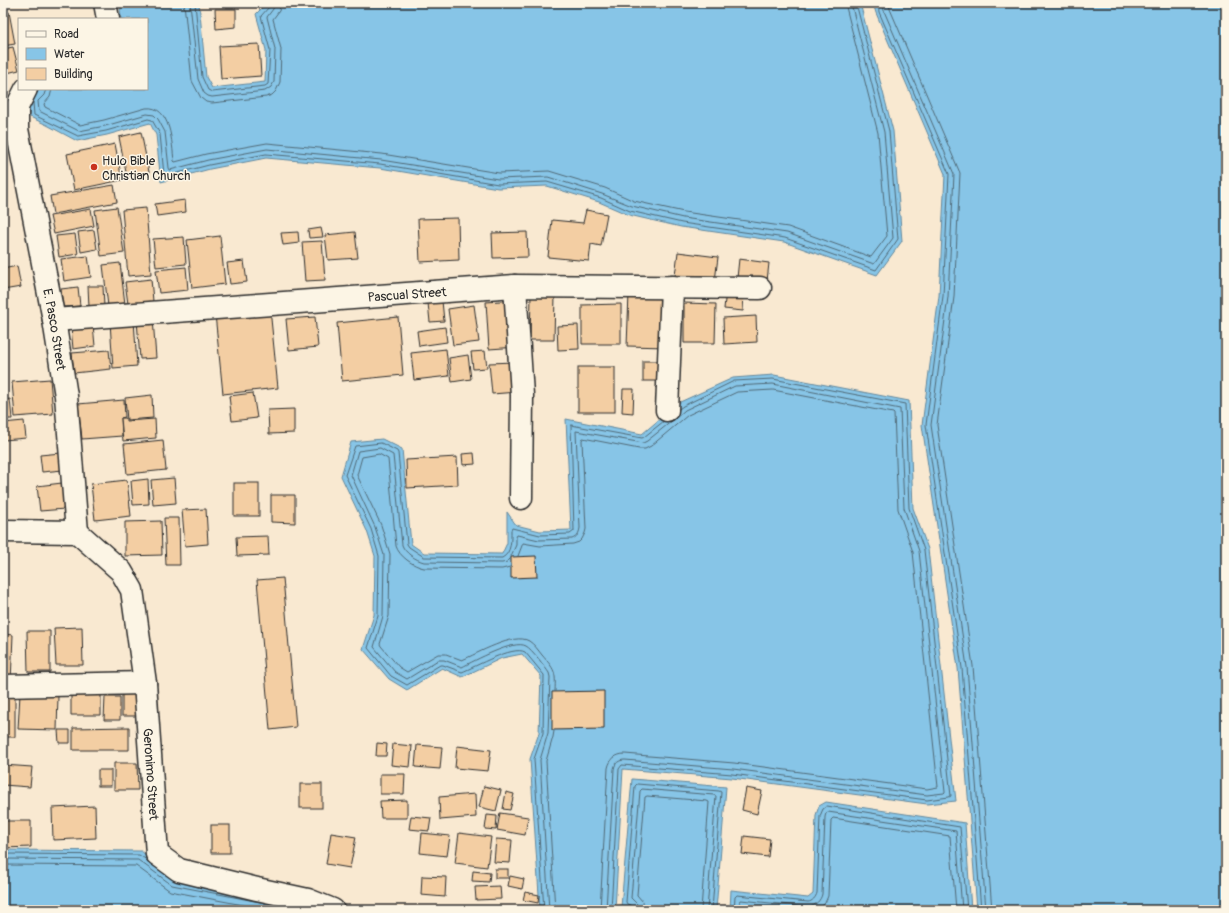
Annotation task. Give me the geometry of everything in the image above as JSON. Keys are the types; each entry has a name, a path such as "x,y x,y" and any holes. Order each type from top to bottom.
{"street":[{"path":"105,3 108,18"},
{"name":"E. Pasco Street","path":"26,90 17,107 10,130 54,320 66,396 77,532"},
{"path":"516,286 522,394 521,498"},
{"name":"Pascual Street","path":"54,320 516,286 760,288"},
{"path":"667,410 672,288"},
{"path":"3,531 77,532"},
{"name":"Geronimo Street","path":"77,532 120,571 132,590 145,683 157,854 178,870 308,900 333,910"},
{"path":"3,686 145,683"}],"water":[{"path":"130,3 199,3 206,77 212,88 265,82 266,50 256,14 267,3 860,3 893,131 902,241 877,275 784,242 681,227 629,215 599,202 547,186 498,188 380,168 266,158 210,169 161,182 156,135 150,123 107,135 77,141 30,117 28,96 37,90 148,90 148,18 121,18 120,9"},
{"path":"873,3 1226,3 1226,910 977,910 958,668 922,425 939,296 945,174"},
{"path":"774,375 909,401 913,508 928,549 956,801 927,804 732,778 623,769 615,910 540,910 530,759 539,733 541,676 522,654 502,658 462,677 442,668 407,690 389,679 363,649 374,615 375,556 367,531 341,476 351,442 382,439 402,449 411,544 424,553 502,554 507,543 507,512 516,525 540,531 571,530 566,419 642,434 680,402 733,378"},
{"path":"632,779 726,787 716,910 653,910 621,907"},
{"path":"826,802 965,823 971,910 730,910 731,890 808,898 813,894 816,815 819,806"},
{"path":"3,850 141,851 174,877 297,900 296,910 3,910"}],"building":[{"path":"215,9 236,9 236,27 216,29"},
{"path":"9,12 15,44 3,46 3,13"},
{"path":"259,44 261,76 221,79 219,46"},
{"path":"13,47 18,70 3,74 3,49"},
{"path":"141,132 149,172 127,177 119,137"},
{"name":"Hulo Bible Christian Church","path":"115,144 122,180 74,190 67,154"},
{"path":"114,185 117,202 53,214 50,196"},
{"path":"185,200 186,212 157,216 155,204"},
{"path":"117,207 124,253 101,256 95,210"},
{"path":"146,208 151,274 128,276 122,210"},
{"path":"91,209 94,226 54,234 50,216"},
{"path":"586,210 607,214 601,246 591,244 589,261 548,257 552,220 583,223"},
{"path":"458,218 459,260 420,262 418,219"},
{"path":"321,228 323,237 309,238 308,230"},
{"path":"94,230 97,249 81,252 78,232"},
{"path":"298,232 299,243 283,245 281,233"},
{"path":"355,232 358,258 328,260 325,235"},
{"path":"527,232 528,257 493,258 492,233"},
{"path":"75,234 78,254 59,257 56,236"},
{"path":"220,236 225,284 192,288 187,240"},
{"path":"184,237 186,264 156,267 153,239"},
{"path":"322,241 325,280 305,281 302,242"},
{"path":"678,252 718,257 715,281 675,276"},
{"path":"88,256 91,277 64,281 61,259"},
{"path":"739,259 769,263 767,281 737,278"},
{"path":"244,261 247,282 230,284 227,263"},
{"path":"120,263 125,304 108,306 103,265"},
{"path":"17,266 21,287 3,290 3,269"},
{"path":"186,267 188,290 159,293 156,270"},
{"path":"151,279 153,301 128,304 125,282"},
{"path":"88,286 103,286 104,307 89,307"},
{"path":"78,287 80,306 63,307 61,289"},
{"path":"726,290 744,292 743,311 724,309"},
{"path":"629,293 668,294 666,347 627,346"},
{"path":"531,295 555,295 554,340 530,340"},
{"path":"515,300 518,347 489,349 486,302"},
{"path":"442,301 444,321 430,322 428,303"},
{"path":"684,303 716,304 715,343 684,343"},
{"path":"621,304 621,344 582,344 582,305"},
{"path":"474,305 479,342 453,345 448,309"},
{"path":"270,309 278,388 223,394 215,314"},
{"path":"756,316 757,342 724,344 723,318"},
{"path":"315,317 318,347 289,350 286,319"},
{"path":"398,317 403,375 342,381 337,323"},
{"path":"153,319 156,358 140,359 137,320"},
{"path":"134,320 137,366 113,368 110,322"},
{"path":"93,325 95,346 73,349 71,327"},
{"path":"578,325 579,349 558,350 557,326"},
{"path":"445,327 447,342 419,346 417,331"},
{"path":"446,349 449,376 414,380 411,353"},
{"path":"109,350 111,369 74,373 72,353"},
{"path":"485,351 487,368 473,369 471,352"},
{"path":"468,355 471,379 452,382 449,358"},
{"path":"643,361 661,361 661,381 643,381"},
{"path":"514,362 517,392 492,394 489,363"},
{"path":"578,367 615,367 615,412 578,412"},
{"path":"50,379 53,414 15,417 12,382"},
{"path":"623,389 634,389 633,413 622,412"},
{"path":"253,393 257,418 232,421 229,396"},
{"path":"152,395 153,418 127,420 125,398"},
{"path":"10,399 12,419 3,419 3,400"},
{"path":"124,400 125,417 121,418 122,436 82,439 78,404"},
{"path":"294,409 294,433 269,434 268,410"},
{"path":"121,418 126,418 126,421 155,419 156,438 123,441"},
{"path":"24,421 26,438 4,440 3,423"},
{"path":"163,440 166,470 127,474 124,444"},
{"path":"61,453 63,470 42,472 40,455"},
{"path":"474,453 475,464 463,465 462,454"},
{"path":"457,457 458,485 407,488 406,460"},
{"path":"174,478 176,503 153,505 151,480"},
{"path":"148,479 149,504 133,505 131,481"},
{"path":"127,480 131,516 95,520 91,484"},
{"path":"62,483 65,509 40,511 37,486"},
{"path":"234,483 259,483 259,516 234,516"},
{"path":"271,495 295,495 295,523 271,522"},
{"path":"206,509 208,544 185,546 182,510"},
{"path":"164,518 179,518 180,565 166,565"},
{"path":"161,521 162,555 125,556 125,522"},
{"path":"268,536 269,555 237,556 236,537"},
{"path":"536,556 537,577 511,578 511,557"},
{"path":"283,578 296,727 270,730 257,580"},
{"path":"82,627 83,665 56,665 54,628"},
{"path":"27,631 50,631 50,672 28,672"},
{"path":"3,634 13,635 11,682 3,682"},
{"path":"101,690 101,715 71,715 71,691"},
{"path":"604,691 604,729 552,730 552,692"},
{"path":"122,693 139,693 139,716 122,716"},
{"path":"20,694 58,696 57,730 18,729"},
{"path":"3,696 15,696 15,737 3,737"},
{"path":"105,697 120,697 120,720 104,720"},
{"path":"129,727 129,750 73,750 73,728"},
{"path":"58,730 70,730 70,743 59,743"},
{"path":"377,743 387,744 386,756 376,756"},
{"path":"393,744 412,746 410,767 391,765"},
{"path":"417,745 442,747 440,769 415,767"},
{"path":"457,746 491,750 488,771 455,768"},
{"path":"114,763 137,763 138,790 114,790"},
{"path":"3,765 32,767 30,787 3,785"},
{"path":"98,770 111,770 111,786 98,786"},
{"path":"380,774 405,774 404,794 380,794"},
{"path":"300,784 322,784 322,808 300,808"},
{"path":"484,786 501,790 496,811 479,807"},
{"path":"746,788 762,791 757,814 742,810"},
{"path":"506,792 514,794 510,810 503,809"},
{"path":"475,794 476,817 440,820 439,797"},
{"path":"407,800 407,818 381,818 380,801"},
{"path":"95,806 96,838 53,840 52,808"},
{"path":"500,813 528,817 525,835 497,830"},
{"path":"487,815 497,816 496,830 485,829"},
{"path":"411,816 431,818 429,831 409,829"},
{"path":"3,821 31,821 31,847 3,848"},
{"path":"211,825 230,825 230,853 211,853"},
{"path":"331,833 356,837 350,868 326,864"},
{"path":"422,833 450,836 447,856 420,853"},
{"path":"459,833 491,837 487,867 455,863"},
{"path":"744,836 770,839 768,857 742,854"},
{"path":"496,839 512,840 510,863 494,862"},
{"path":"495,869 508,869 508,878 495,878"},
{"path":"473,871 490,873 489,882 472,881"},
{"path":"422,876 446,877 445,897 421,895"},
{"path":"510,876 524,879 522,889 508,886"},
{"path":"500,886 501,899 476,900 475,887"},
{"path":"525,892 539,895 538,903 523,900"}],"place":[{"name":"Hulo Bible Christian Church","path":"94,167"}]}
